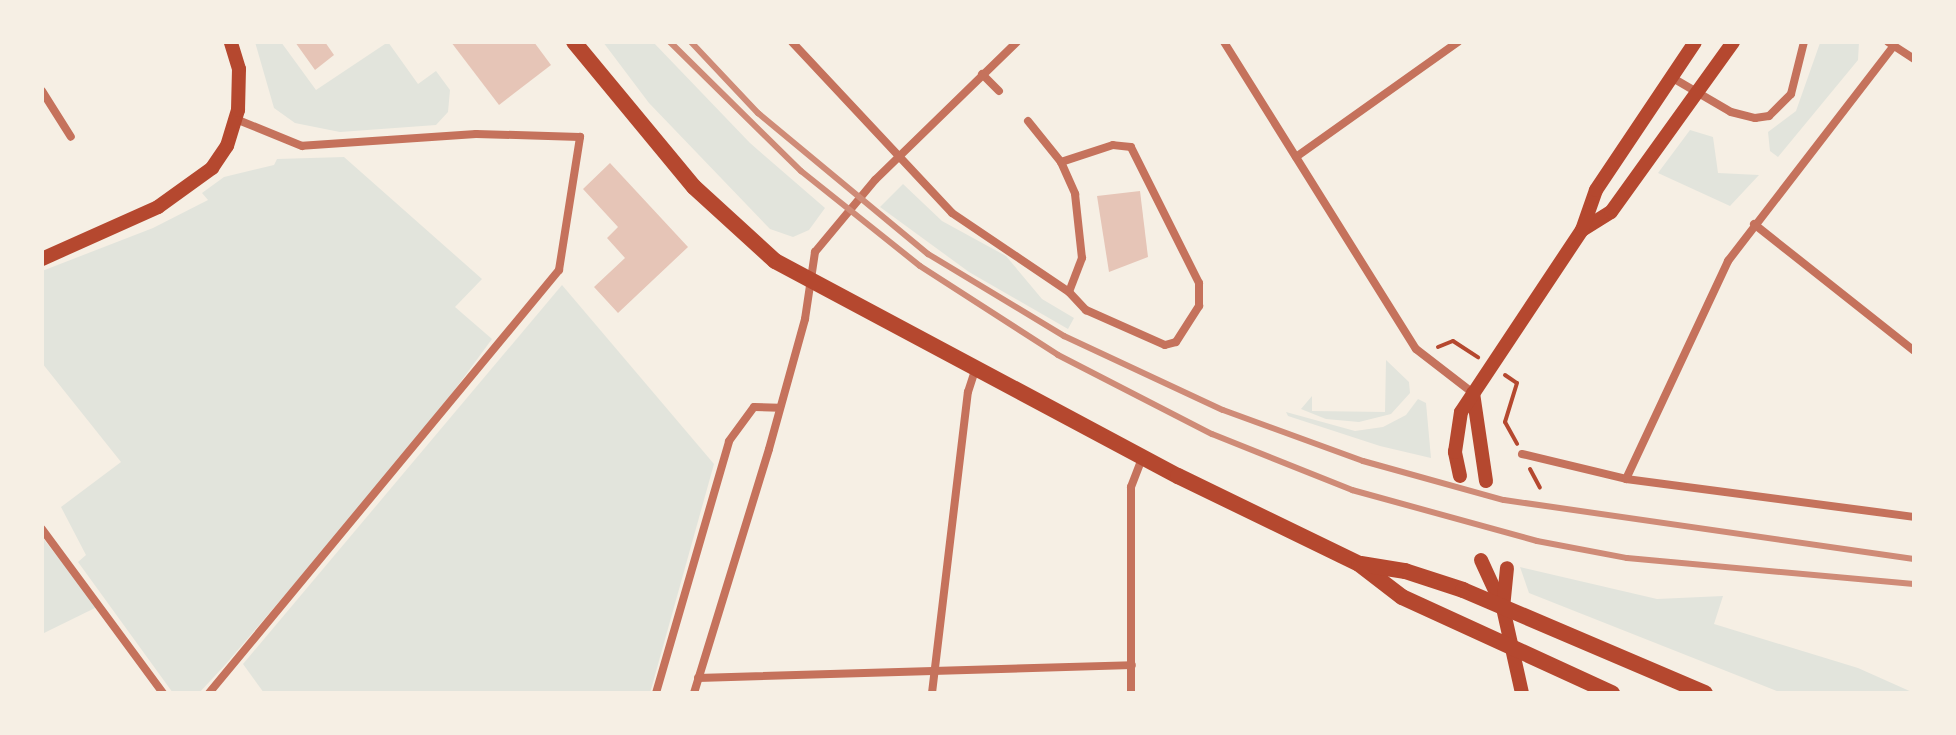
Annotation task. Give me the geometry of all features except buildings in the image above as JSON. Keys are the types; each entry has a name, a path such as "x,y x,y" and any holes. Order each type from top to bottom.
{"main road":[{"path":"42,259 184,191 220,157 236,119 240,82 231,42"},
{"path":"574,42 717,210 775,261 808,276 975,370 1359,564 1402,597 1612,693"},
{"path":"1460,476 1455,432 1473,393 1582,230 1596,190 1695,42"},
{"path":"1582,230 1611,212 1733,42"},
{"path":"1473,393 1486,481"},
{"path":"1481,560 1503,608 1522,693"},
{"path":"1359,564 1405,571 1503,608 1705,693"},
{"path":"1503,608 1507,568"}],"street":[{"path":"792,42 952,213 1069,292 1086,310 1165,345 1176,342 1199,306 1199,283 1131,147 1113,145 1061,162"},
{"path":"694,693 805,319 808,276 821,245 875,180 1017,42"},
{"path":"1224,42 1396,319 1430,363 1473,393"},
{"path":"1671,77 1695,94 1731,112 1769,116 1791,94 1804,42"},
{"path":"1296,157 1455,43"},
{"path":"1626,479 1728,261 1890,45 1914,59"},
{"path":"982,74 999,91"},
{"path":"42,91 71,137"},
{"path":"209,693 479,371 559,270 580,137 476,134 302,146 236,119"},
{"path":"1028,121 1061,162 1075,194 1082,258 1069,292"},
{"path":"1754,224 1914,351"},
{"path":"932,693 968,392 975,370"},
{"path":"656,693 729,441 754,407 779,408"},
{"path":"1522,454 1626,479 1914,517"},
{"path":"1131,693 1131,487 1143,455"},
{"path":"42,529 163,693"},
{"path":"698,678 1132,665"}],"path":[{"path":"1430,363 1440,342 1453,341 1517,383 1505,422 1540,488"}],"shaded area":[{"path":"255,42 281,42 316,90 388,42 418,84 436,71 450,90 448,112 436,125 340,132 295,123 274,108"},
{"path":"603,42 653,42 750,143 825,208 809,230 793,237 770,229 649,103"},
{"path":"1859,42 1858,60 1778,157 1770,151 1768,132 1796,111 1820,43"},
{"path":"1690,130 1713,137 1718,173 1759,175 1730,206 1658,173"},
{"path":"344,157 482,279 455,307 492,339 420,437 225,665 199,693 173,693 78,562 86,555 61,507 121,462 42,363 42,271 153,228 208,200 202,193 224,177 274,165 277,159"},
{"path":"903,184 942,221 1006,256 1042,299 1074,318 1068,329 969,272 880,207"},
{"path":"562,285 714,464 650,693 264,693 243,664"},
{"path":"1386,360 1409,382 1410,393 1391,414 1359,422 1326,419 1301,409 1312,396 1312,411 1385,412"},
{"path":"1418,399 1426,403 1431,458 1380,446 1288,416 1286,412 1355,431 1383,427 1406,415"},
{"path":"42,537 97,607 42,634"},
{"path":"1520,567 1657,599 1723,596 1714,624 1858,668 1914,693 1782,693 1529,593"}],"railway":[{"path":"670,42 801,171 920,266 1058,355 1212,434 1352,490 1537,541 1627,558 1914,584"},
{"path":"691,42 758,113 928,254 1064,336 1223,410 1363,461 1504,500 1914,559"}]}
